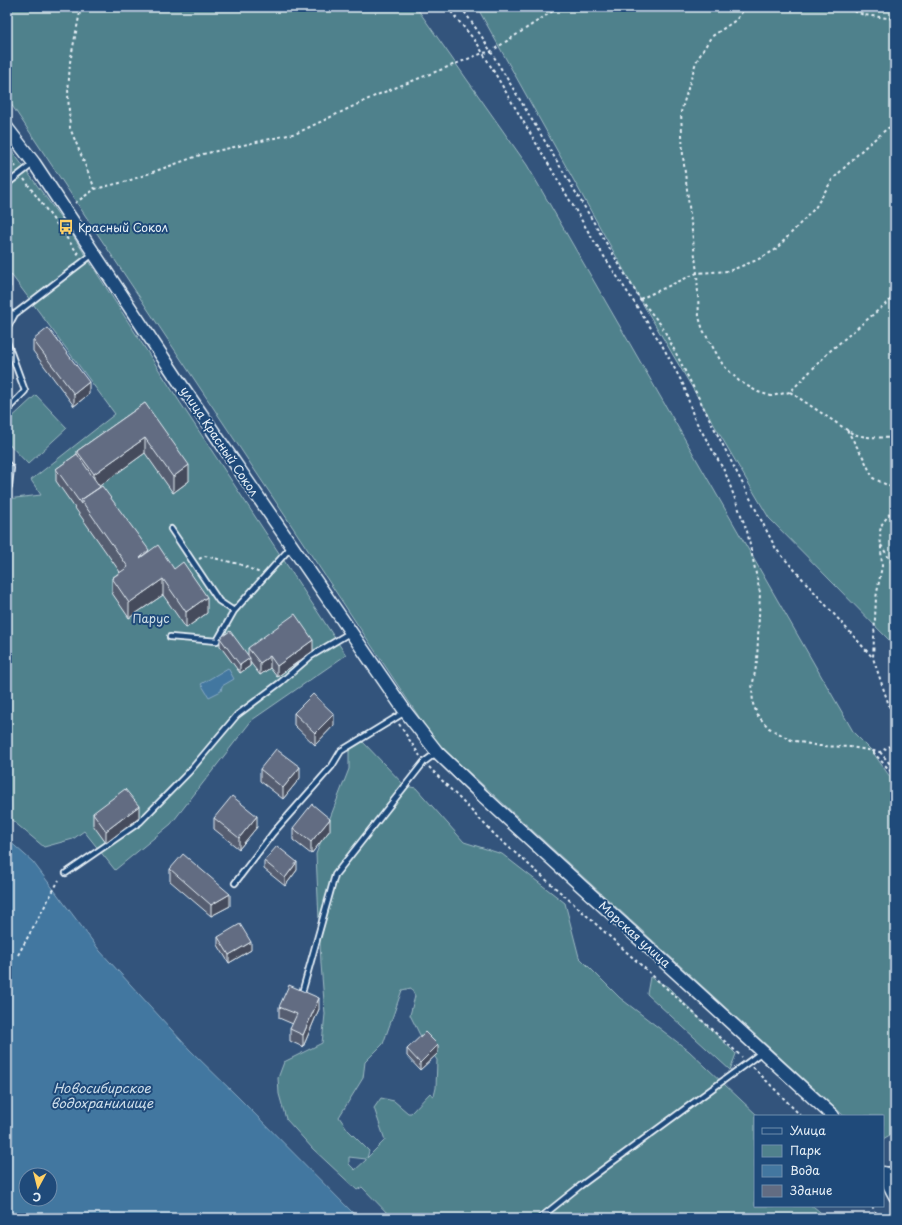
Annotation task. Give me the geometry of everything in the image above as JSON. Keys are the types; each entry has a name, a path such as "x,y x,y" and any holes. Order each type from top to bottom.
{"street":[{"name":"улица Красный Сокол","path":"7,128 34,163 182,386 405,711 437,752"},
{"name":"Морская улица","path":"437,752 483,796 764,1051 832,1115"},
{"path":"884,1174 895,1196"}],"lane":[{"path":"7,184 34,163"},
{"path":"7,337 8,327 15,314 94,253"},
{"path":"7,313 15,314"},
{"path":"7,342 26,391 7,410"},
{"path":"7,464 11,468 9,486 7,489"},
{"path":"171,529 220,601 234,611"},
{"path":"170,637 217,641 234,611 292,546"},
{"path":"66,873 140,822 189,772 237,715 281,682 311,656 351,632"},
{"path":"236,883 272,833 332,766 341,751 405,711"},
{"path":"302,993 336,875 424,762 437,752"},
{"path":"540,1218 580,1186 764,1051"},
{"path":"884,1172 895,1170"}],"path":[{"path":"81,7 70,62 68,94 70,128 95,189"},
{"path":"447,7 477,43 592,238 662,344 684,386 694,418 725,472 747,531 760,593 757,661 752,688 753,704 758,716 769,728 791,740 818,746 850,747 880,752 895,743"},
{"path":"461,7 490,52 640,299 662,326 776,549 873,658"},
{"path":"66,210 95,189 128,181 203,154 297,133 377,95 483,53 490,52 559,7"},
{"path":"746,7 736,20 711,37 696,62 681,112 683,156 697,273 698,317 703,330 723,365 740,380 758,392 771,396 790,392 830,351 895,296"},
{"path":"843,7 864,15 895,19"},
{"path":"640,299 697,273 729,271 757,260 774,250 814,208 832,180 864,148 888,128 895,126"},
{"path":"790,392 853,434 866,437 895,438"},
{"path":"846,429 863,457 873,478 895,489"},
{"path":"895,510 891,512 882,524 880,531 882,566 876,598 873,658 895,723"},
{"path":"881,544 895,568"},
{"path":"193,561 205,556 239,564 266,575"},
{"path":"890,746 895,752"},
{"path":"872,751 895,776"},
{"path":"880,752 895,770"},
{"path":"18,955 59,880"},
{"path":"873,1207 879,1218"}],"green space":[{"path":"7,7 416,7 527,165 854,733 872,751 895,784 895,1132 884,1138 884,1115 843,1115 435,741 7,98"},
{"path":"477,7 895,7 895,650 891,642 769,518 640,299"},
{"name":"Парус","path":"7,144 66,225 168,384 346,655 252,720 171,824 115,870 84,831 73,839 44,847 7,816 7,499 41,495 31,480 115,414 7,269"},
{"path":"36,395 67,428 28,464 7,442 7,422"},
{"path":"363,742 405,786 416,788 464,842 502,854 565,903 579,957 620,998 689,1051 757,1115 754,1115 754,1207 814,1207 827,1218 392,1218 362,1187 357,1190 313,1149 286,1119 279,1094 278,1078 284,1062 322,1043 325,1014 316,854 349,769 349,750","holes":["411,988 415,996 410,1015 420,1035 437,1060 436,1088 434,1096 430,1093 411,1113 408,1113 394,1101 381,1098 374,1108 385,1140 367,1158 369,1151 348,1130 339,1117 363,1078 365,1062 383,1044 402,990","349,1157 366,1159 355,1170 349,1164"]},
{"path":"650,977 668,987 736,1054 730,1070 647,994"}],"water":[{"path":"228,668 234,679 222,686 221,691 209,697 201,684"},
{"name":"Новосибирское водохранилище","path":"7,839 33,862 100,951 190,1050 358,1218 7,1218"}],"building":[{"path":"7,270 11,275 7,279"},
{"path":"48,328 89,382 74,394 33,340"},
{"path":"145,403 189,465 173,477 145,438 94,474 77,451"},
{"path":"77,454 100,487 81,500 81,504 56,469"},
{"path":"102,486 149,550 140,558 158,545 174,569 183,562 207,597 186,612 163,579 129,603 112,578 128,567 81,500"},
{"path":"295,614 313,640 277,666 270,656 260,663 248,648"},
{"path":"230,631 250,658 240,665 220,638"},
{"path":"313,694 334,714 315,733 294,713"},
{"path":"276,749 300,767 283,788 260,769"},
{"path":"125,789 139,806 106,831 93,813"},
{"path":"232,796 257,816 239,838 214,818"},
{"path":"312,804 330,819 311,842 293,828"},
{"path":"277,846 297,862 285,878 264,861"},
{"path":"183,854 230,894 211,905 170,869"},
{"path":"240,924 251,942 229,955 218,937"},
{"path":"289,985 319,998 303,1035 290,1029 297,1014 279,1007"},
{"path":"425,1032 438,1045 420,1063 407,1049"}],"place":[{"name":"Красный Сокол","path":"66,227"}]}
